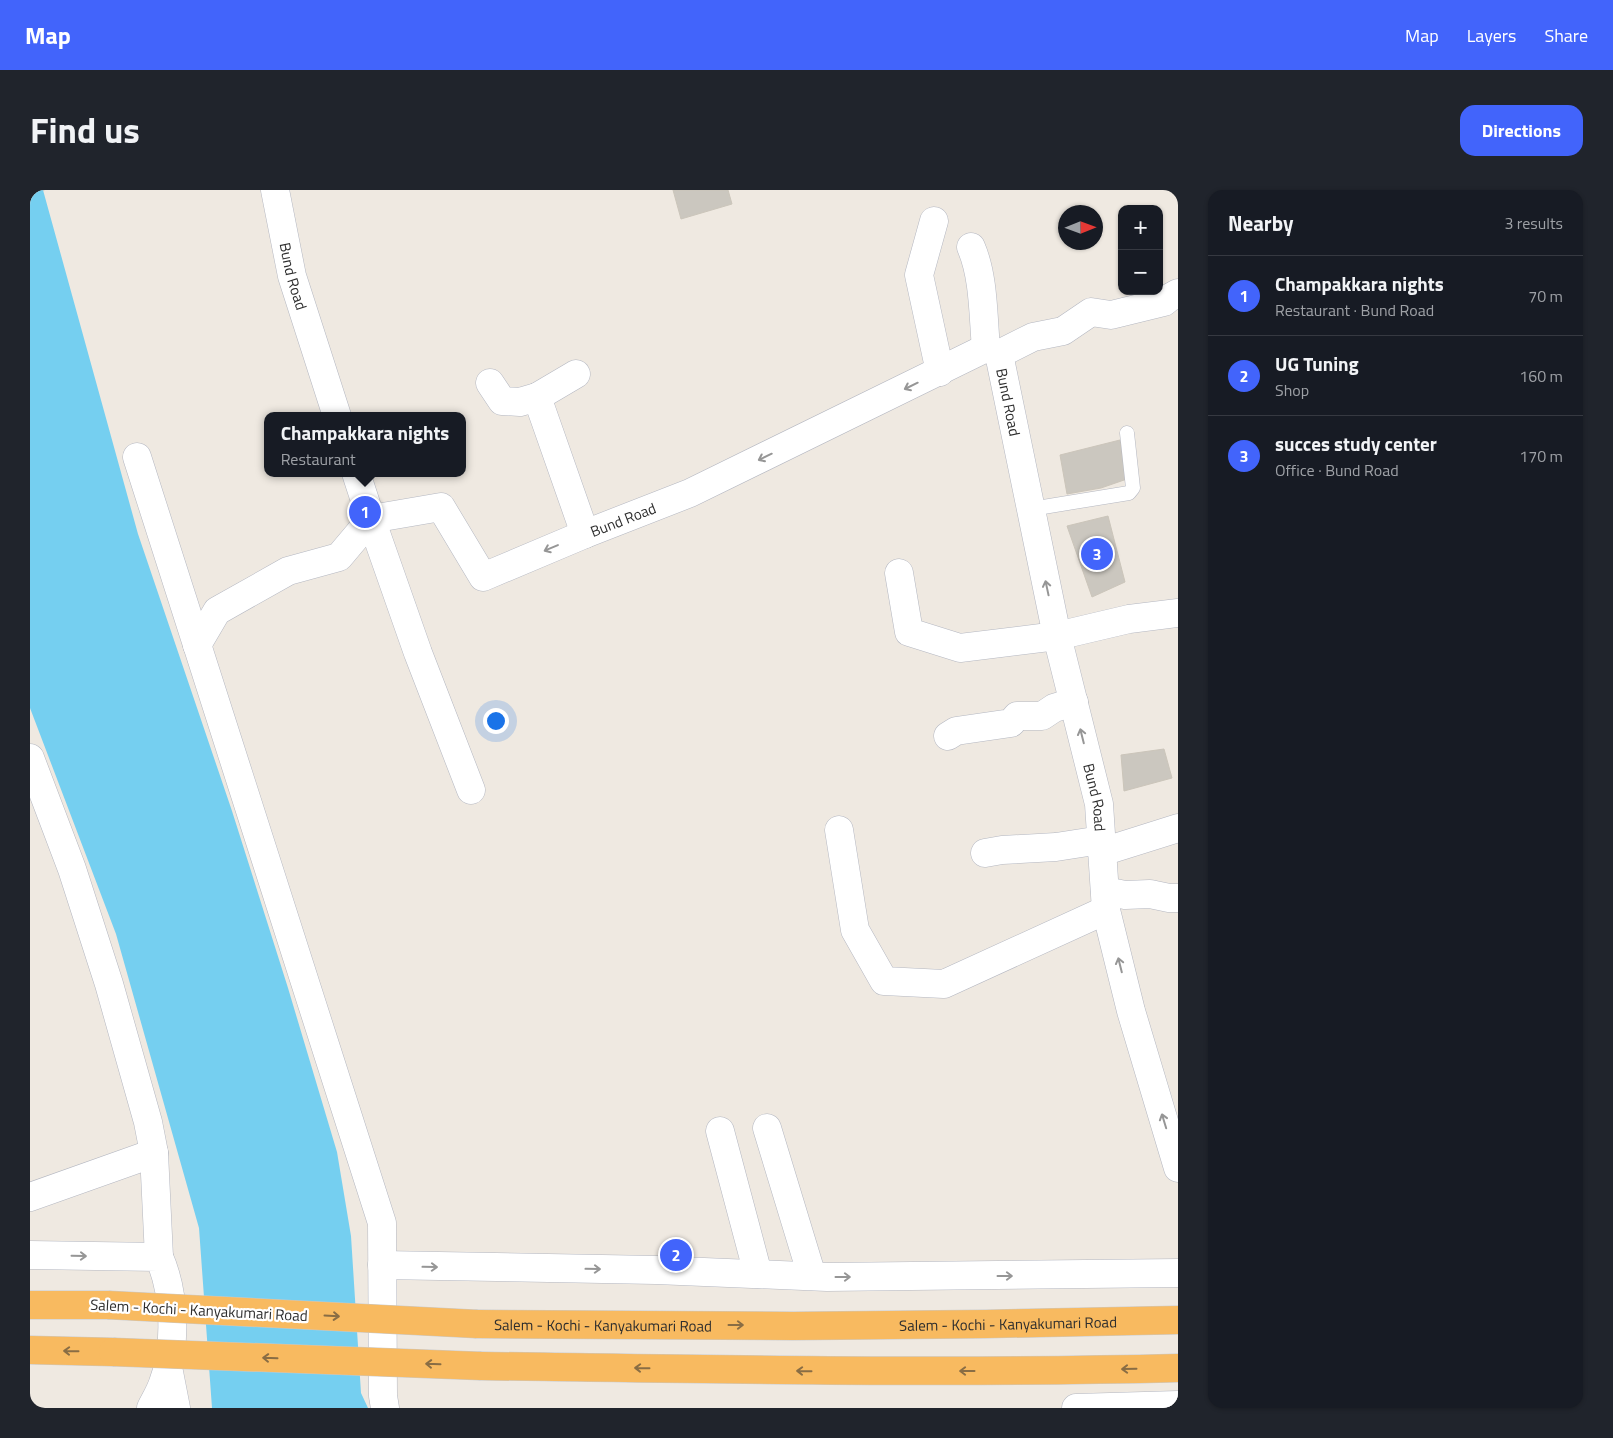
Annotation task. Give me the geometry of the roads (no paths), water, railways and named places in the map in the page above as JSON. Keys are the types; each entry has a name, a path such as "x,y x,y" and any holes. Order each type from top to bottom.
{"highway":[{"name":"Salem - Kochi - Kanyakumari Road","path":"30,1305 108,1305 477,1324 803,1326 1178,1320"},
{"path":"30,1350 481,1366 864,1372 1178,1368"}],"street":[{"name":"Bund Road","path":"275,190 292,276 337,412"},
{"path":"934,221 919,275 940,372"},
{"path":"971,247 976,260 992,351 1033,337 1063,331 1091,312 1110,315 1164,302 1178,293"},
{"name":"Bund Road","path":"371,518 441,507 483,577 690,493 940,372 992,351 1030,509 1057,636 1099,804 1106,900 1131,1011 1178,1168"},
{"path":"490,383 502,401 520,402 538,397 576,374"},
{"path":"538,397 585,534"},
{"path":"137,457 382,1223 383,1396 385,1408"},
{"path":"357,477 418,653 471,790"},
{"path":"197,645 217,611 288,571 339,557 371,518"},
{"path":"900,573 909,632 960,648 1057,636 1129,619 1178,613"},
{"path":"948,736 956,732 1011,723 1017,716 1042,716 1054,708 1074,702"},
{"path":"30,758 72,868 109,984 148,1122 154,1153 159,1258 169,1284 171,1340 165,1375 151,1408"},
{"path":"985,853 1002,850 1102,846 1178,828"},
{"path":"839,830 855,930 884,981 944,984 1106,900 1125,895 1150,894 1178,898"},
{"path":"767,1128 812,1276"},
{"path":"720,1131 758,1274"},
{"path":"30,1197 154,1153"},
{"path":"30,1255 159,1258"},
{"path":"382,1265 656,1270 812,1276 1178,1274"},
{"path":"165,1375 176,1408"},
{"path":"1076,1408 1178,1405"}],"lane":[{"path":"1030,509 1129,494 1133,488 1127,433"}],"water":[{"path":"30,190 43,190 138,534 232,811 337,1152 351,1236 361,1393 368,1408 212,1408 199,1228 116,934 30,708"}],"place":[{"name":"Champakkara nights","path":"365,512"},
{"name":"succes study center","path":"1097,554"},
{"name":"UG Tuning","path":"676,1255"}]}
